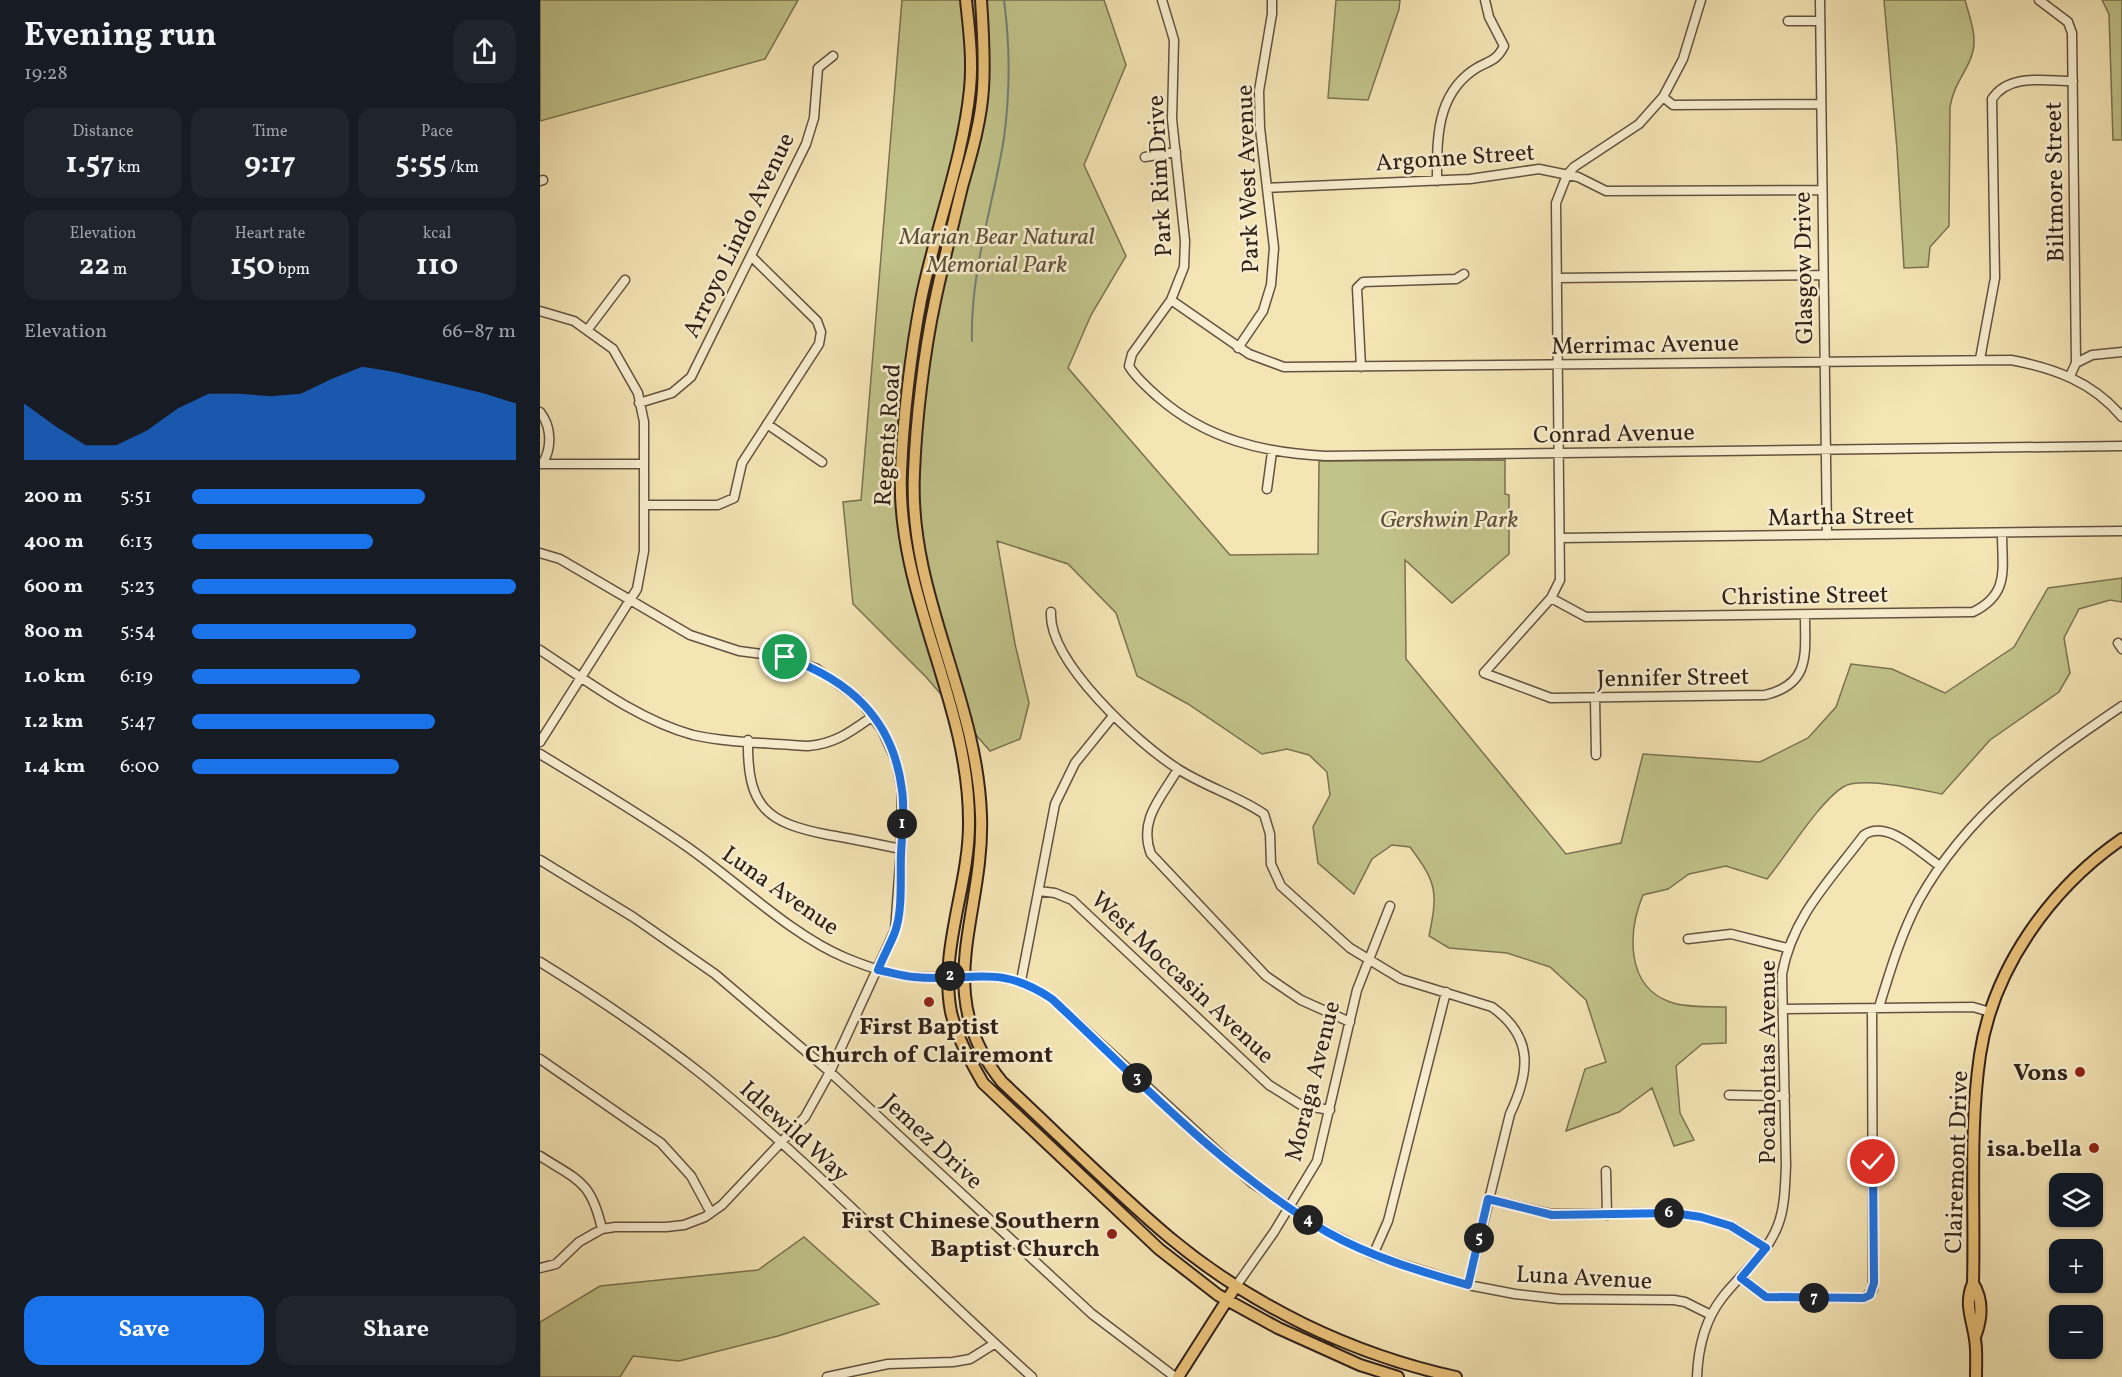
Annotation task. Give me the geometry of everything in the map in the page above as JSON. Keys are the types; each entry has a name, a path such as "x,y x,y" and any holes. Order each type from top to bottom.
{"main road":[{"name":"Regents Road","path":"966,0 971,43 970,89 921,299 901,471 902,526 914,590 958,730 967,769 969,826 948,976 951,1013 965,1052 983,1083 1159,1249 1227,1300 1278,1328 1360,1365 1398,1377"},
{"name":"Regents Road","path":"981,0 984,41 983,91 975,137 930,328 914,472 914,522 927,592 962,704 979,770 982,820 980,861 963,976 968,1021 986,1062 1002,1082 1170,1238 1236,1286 1284,1315 1326,1336 1365,1351 1456,1377"},
{"name":"Clairemont Drive","path":"1976,1377 1975,1337 1981,1318 1980,1295 1973,1283 1974,1111 1980,1053 1990,1012 2010,967 2044,913 2096,856 2122,839"},
{"name":"Moraga Avenue","path":"1177,1377 1236,1286"}],"street":[{"name":"Park Rim Drive","path":"1132,371 1129,366 1132,354 1171,300 1184,267 1185,242 1172,118 1174,40 1162,0"},
{"name":"Park West Avenue","path":"1238,348 1263,311 1271,285 1274,248 1260,128 1259,91 1272,14 1272,0"},
{"path":"1437,181 1436,135 1442,112 1459,81 1477,68 1498,58 1504,46 1489,17 1485,0"},
{"path":"1551,598 1560,580 1556,203 1567,175 1588,157 1638,124 1663,97 1683,59 1701,0"},
{"name":"Glasgow Drive","path":"1820,0 1827,535"},
{"name":"Biltmore Street","path":"2039,0 2068,22 2072,33 2076,363 2070,376"},
{"path":"1788,21 1820,21"},
{"name":"Arroyo Lindo Avenue","path":"639,403 672,393 692,377 806,144 813,118 818,68 833,56"},
{"path":"1980,359 1995,278 1992,99 1999,88 2015,81 2073,81"},
{"path":"1663,97 1673,105 1820,104"},
{"path":"1145,157 1176,152"},
{"name":"Argonne Street","path":"1267,188 1470,179 1539,169 1578,177 1606,191 1821,190"},
{"path":"644,505 718,505 734,498 742,463 819,344 821,332 817,321 752,257"},
{"path":"1361,367 1357,288 1363,282 1456,279 1464,274"},
{"path":"1557,278 1823,275"},
{"path":"588,329 625,280"},
{"name":"Merrimac Avenue","path":"1171,300 1238,348 1284,367 1980,359 2028,363 2070,376 2099,394 2122,417"},
{"path":"540,310 574,321 588,329 613,350 629,376 644,423 642,571 637,589 540,742"},
{"path":"2076,363 2092,355 2122,352"},
{"name":"Conrad Avenue","path":"1132,371 1165,403 1197,425 1235,442 1272,452 1326,456 2122,446"},
{"path":"540,412 549,435 549,453 542,464 644,464"},
{"path":"767,424 822,462"},
{"path":"1267,489 1272,452"},
{"name":"Martha Street","path":"1560,538 2122,531"},
{"name":"Christine Street","path":"1551,598 1586,617 1973,612 1988,605 2001,587 2002,533"},
{"path":"540,554 560,559 690,635 739,651 785,657 817,669 859,699 873,716 896,761 903,791 895,930 830,1072 805,1117 711,1213 684,1225 602,1229 579,1242 556,1264 540,1268"},
{"name":"Jennifer Street","path":"1551,598 1484,673 1551,698 1766,695 1780,692 1796,681 1804,666 1805,615"},
{"path":"1052,612 1051,622 1060,644 1080,676 1113,716 1178,769 1264,814 1270,834 1271,864 1281,886 1350,948 1368,960 1401,979 1492,1007 1518,1032 1526,1064 1522,1089 1510,1114 1468,1285"},
{"path":"540,650 670,728 695,735 808,747 823,745 843,737 873,716"},
{"path":"1595,698 1596,755"},
{"path":"1741,1278 1766,1297 1864,1298 1870,1295 1874,1283 1876,1007 1897,951 1919,901 1940,866 1997,799 2048,756 2122,706"},
{"path":"1021,981 1055,804 1075,763 1113,716"},
{"path":"748,741 748,766 752,787 762,805 784,824 901,849"},
{"name":"Luna Avenue","path":"540,754 686,846 813,941 844,957 878,970 915,977 1002,976 1021,981 1052,999 1232,1166 1328,1233 1373,1255 1468,1285 1559,1299 1674,1300 1685,1302 1711,1315"},
{"path":"1178,769 1147,822 1145,838 1151,854 1266,976 1301,1000 1350,1022"},
{"name":"Pocahontas Avenue","path":"1697,1377 1697,1360 1711,1315 1722,1298 1766,1248 1778,1226 1785,1196 1782,974 1787,948 1800,920 1864,835 1873,829 1887,831 1940,866"},
{"name":"Jemez Drive","path":"540,860 633,917 715,974 830,1072 1092,1314 1177,1377"},
{"name":"West Moccasin Avenue","path":"1039,891 1056,893 1072,900 1269,1084 1301,1105 1330,1110"},
{"name":"Moraga Avenue","path":"1236,1286 1290,1208 1317,1161 1357,990 1390,906"},
{"path":"1688,939 1731,934 1787,948"},
{"name":"Idlewild Way","path":"540,962 605,1002 650,1034 781,1143 1032,1377"},
{"path":"1373,1255 1388,1221 1446,992"},
{"path":"1784,1009 1973,1007 1990,1012"},
{"path":"540,1059 661,1143 691,1176 711,1213"},
{"path":"1729,1095 1785,1096"},
{"path":"540,1156 580,1182 592,1194 602,1229"},
{"path":"1606,1171 1606,1215"},
{"path":"1488,1199 1552,1215 1673,1213 1701,1217 1731,1226 1766,1248"},
{"path":"827,1377 888,1364 953,1362 970,1359 994,1344"}],"green space":[{"path":"540,0 798,0 765,59 540,121"},
{"path":"902,0 1104,0 1126,65 1084,165 1126,256 1091,315 1068,368 1230,555 1318,554 1319,461 1505,460 1505,494 1509,495 1509,554 1452,603 1405,560 1406,659 1566,854 1621,843 1643,754 1760,762 1808,738 1836,707 1851,664 1892,669 1945,693 2014,647 2048,588 2122,578 2122,602 2110,600 2079,609 2064,638 2070,673 2059,692 1990,740 1942,794 1877,783 1851,784 1843,787 1824,804 1767,879 1726,866 1689,874 1668,889 1643,895 1638,909 1633,940 1638,971 1645,984 1655,994 1676,1004 1726,1007 1726,1043 1702,1044 1676,1066 1680,1113 1694,1140 1674,1146 1652,1088 1619,1112 1566,1131 1585,1069 1606,1062 1586,1000 1550,967 1507,953 1449,948 1429,936 1434,909 1433,888 1426,870 1410,847 1392,845 1372,859 1354,894 1318,863 1313,827 1330,795 1327,772 1309,755 1287,749 1262,754 1188,704 1137,676 1116,613 1068,564 997,541 1015,644 1029,703 1020,739 990,751 926,677 853,604 843,502 861,500"},
{"path":"1336,0 1400,0 1368,100 1328,98"},
{"path":"1884,0 1965,0 1973,32 1974,45 1971,58 1955,90 1950,107 1949,226 1930,247 1928,267 1904,268 1897,149"},
{"path":"2102,0 2122,0 2122,140 2113,140 2109,14"},
{"path":"804,1237 879,1304 778,1336 679,1361 633,1356 620,1377 540,1377 540,1322 600,1286 758,1270"}],"waterway":[{"path":"972,341 972,315 978,264 1006,121 1008,52 1004,0"}],"place":[{"name":"First Baptist Church of Clairemont","path":"929,1002"},
{"name":"Vons","path":"2080,1072"},
{"name":"isa.bella","path":"2094,1148"},
{"name":"First Chinese Southern Baptist Church","path":"1112,1234"}],"route":[{"path":"785,657 817,669 859,699 882,730 896,761 903,791 898,910 895,930 878,970 915,977 1002,976 1035,987 1052,999 1252,1183 1328,1233 1373,1255 1468,1285 1488,1199 1528,1211 1552,1215 1673,1213 1701,1217 1731,1226 1766,1248 1741,1278 1766,1297 1776,1299 1864,1298 1870,1295 1874,1283 1873,1162"}],"park label":[{"name":"Marian Bear Natural Memorial Park","path":"997,250"},
{"name":"Gershwin Park","path":"1449,519"}]}
